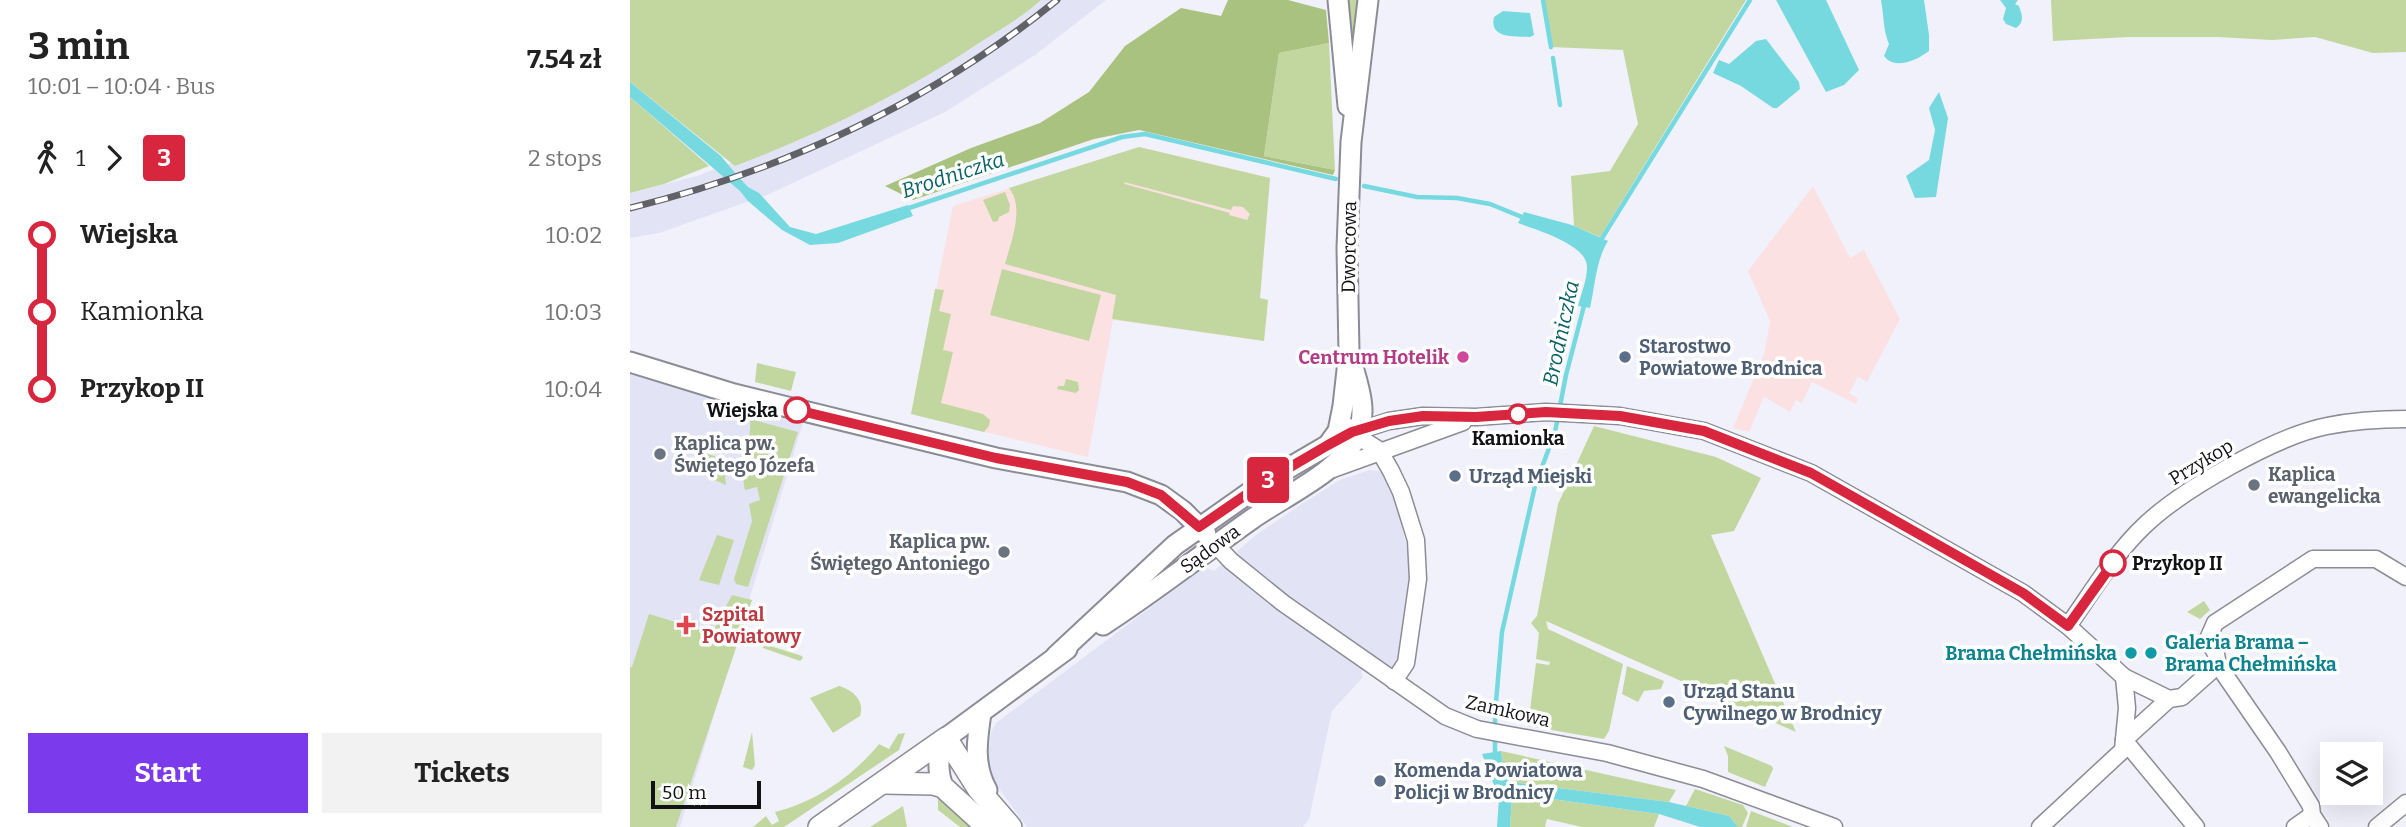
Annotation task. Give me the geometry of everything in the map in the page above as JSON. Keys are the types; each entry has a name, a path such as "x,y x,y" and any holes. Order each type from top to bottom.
{"main road":[{"name":"Sądowa","path":"820,827 946,738"},
{"path":"946,738 999,822"},
{"path":"884,783 933,784 943,787 999,822"}],"street":[{"name":"Dworcowa","path":"1338,0 1351,142"},
{"name":"Dworcowa","path":"1351,425 1347,248 1351,142 1368,0"},
{"name":"Dworcowa","path":"1349,352 1362,400 1362,417 1351,425"},
{"path":"630,362 811,414 996,458 1127,482 1161,495 1216,545"},
{"path":"1362,400 1372,412 1389,421"},
{"path":"1351,425 1411,418 1546,412 1620,416 1704,431 1811,473 2023,593 2068,626 2124,677 2169,699"},
{"path":"1327,471 1476,417"},
{"path":"1379,450 1390,432 1411,418"},
{"name":"Przykop","path":"2068,626 2129,541 2144,526 2199,485 2281,440 2326,426 2406,419"},
{"path":"1351,425 1379,450 1401,492 1416,540 1418,579 1406,663 1394,681"},
{"name":"Sądowa","path":"1056,656 1175,545 1263,483 1328,445 1338,431 1351,425"},
{"name":"Sądowa","path":"946,738 1056,656 1118,616 1281,498 1327,471 1348,451 1351,425"},
{"name":"Zamkowa","path":"1216,545 1231,561 1283,603 1446,716 1477,729 1607,753 1703,779 1834,827"},
{"path":"2295,827 2316,821 2311,806 2278,752 2218,665 2208,639 2215,623 2313,559 2376,559 2406,577"},
{"path":"2124,740 2169,699 2182,696 2218,665"},
{"path":"2040,827 2123,750 2127,708 2124,677"},
{"path":"981,713 977,748 979,774 999,822"},
{"path":"943,787 939,753 946,738"},
{"path":"2124,740 2196,827"},
{"path":"2377,827 2406,803"}],"shaded area":[{"path":"1036,0 1106,0 1035,55 945,112 767,195 659,233 630,238 630,193 697,176 790,140"},
{"path":"1139,147 1270,178 1260,298 1268,300 1264,341 1113,320 1088,457 911,414 953,206"},
{"path":"1813,186 1850,258 1864,250 1900,319 1867,382 1858,377 1849,393 1858,399 1856,404 1812,382 1802,403 1796,400 1790,412 1764,397 1749,432 1733,428 1764,354 1770,321 1748,271"},
{"name":"Szpital Powiatowy","path":"630,369 803,423 680,827 630,827"},
{"path":"1369,470 1379,471 1391,484 1410,560 1410,590 1399,653 1396,664 1389,668 1375,660 1361,672 1363,677 1332,711 1309,819 1303,827 1027,827 994,782 990,770 988,758 991,732 996,723 1202,569 1214,571 1256,535 1303,503 1340,480"}],"green space":[{"path":"630,0 1041,0 950,62 891,96 799,140 735,166 630,82"},
{"path":"1228,0 1288,0 1326,10 1329,43 1279,53 1264,156 1335,170 1333,175 1139,130 1094,139 913,200 885,186 971,148 1040,123 1089,92 1125,46 1181,8 1221,16"},
{"path":"1347,0 1360,0 1356,35 1352,33"},
{"path":"1544,0 1746,0 1600,237 1574,226 1571,176 1610,171 1638,124 1623,50 1550,47"},
{"path":"2051,0 2406,0 2406,52 2373,53 2315,37 2272,40 2129,37 2053,41"},
{"path":"1329,43 1335,170 1264,156 1279,53"},
{"path":"630,97 709,166 664,184 630,193"},
{"path":"1139,147 1270,178 1260,298 1268,300 1264,341 1112,319 1116,295 1005,264 1016,215 1014,196 1009,188","holes":["1124,182 1231,210 1233,206 1243,207 1250,214 1247,220"]},
{"path":"1005,192 1010,205 1009,212 993,222 983,200"},
{"path":"1002,269 1101,295 1089,341 990,315"},
{"path":"935,289 944,290 939,311 951,314 943,350 953,352 941,403 983,414 990,420 984,432 911,414"},
{"path":"757,363 796,372 791,391 755,382"},
{"path":"1066,379 1078,382 1079,390 1076,393 1057,389 1058,386 1064,386"},
{"path":"750,419 798,432 748,587 736,584 734,579 752,521 749,504 760,500 757,487 745,490 744,463"},
{"path":"1594,426 1716,457 1761,478 1734,531 1711,535 1796,732 1546,621 1548,629 1623,664 1609,731 1604,739 1528,726 1536,663 1549,665 1550,662 1536,659 1539,633 1531,623 1537,616 1558,504"},
{"path":"708,454 728,461 726,485 701,474"},
{"path":"717,535 734,540 719,585 699,580"},
{"path":"732,595 752,600 676,827 630,827 630,667 649,614 712,633"},
{"path":"2204,601 2210,610 2200,619 2187,612"},
{"path":"764,644 803,658 800,661 763,648"},
{"path":"1627,666 1664,681 1661,689 1644,691 1638,702 1622,694"},
{"path":"839,686 857,697 861,711 860,716 833,733 810,698"},
{"path":"752,732 755,765 752,770 743,767"},
{"path":"905,733 899,750 784,827 753,827 766,816 772,825 779,821 775,812 819,795 858,767 879,744 889,749 898,734"},
{"path":"1724,746 1772,766 1765,787 1728,772 1728,756"},
{"path":"1501,751 1676,790 1669,802 1511,782 1503,767"},
{"path":"1695,789 1743,805 1748,813 1742,827 1738,827 1729,816 1686,806"},
{"path":"1517,794 1659,814 1654,827 1582,827 1547,819 1545,827 1510,827 1512,798"},
{"path":"943,796 979,827 960,827 938,810 938,799"},
{"path":"903,806 907,827 870,827"},
{"path":"1751,811 1793,827 1746,827"}],"water":[{"path":"1776,0 1826,0 1859,70 1844,85 1826,92"},
{"path":"1881,0 1924,0 1929,51 1912,61 1899,63 1893,63 1884,56 1889,44"},
{"path":"2000,0 2018,0 2015,4 2019,6 2022,18 2016,28 2006,24 2003,19 2006,8"},
{"path":"1503,11 1530,13 1534,35 1517,37 1499,33 1493,24 1494,17"},
{"path":"1766,39 1799,82 1800,89 1777,108 1713,73 1719,60 1729,64 1756,41"},
{"path":"630,82 721,156 748,187 759,193 790,227 816,234 908,205 913,216 838,243 810,245 782,230 630,97"},
{"path":"1939,92 1948,118 1936,197 1915,198 1906,176 1929,160 1935,130 1929,108"},
{"path":"1524,212 1572,225 1608,241 1598,265 1590,308 1578,306 1587,272 1585,259 1579,251 1559,239 1518,223"},
{"path":"1501,751 1503,767 1511,782 1669,802 1729,816 1738,827 1700,827 1659,814 1517,794 1512,798 1510,827 1497,827 1499,798 1482,754"}],"waterway":[{"path":"1543,0 1551,47"},
{"path":"1599,243 1750,0"},
{"path":"1553,58 1560,105"},
{"name":"Brodniczka","path":"906,209 1122,137 1145,134 1336,179"},
{"name":"Brodniczka","path":"1364,186 1417,197 1457,198 1490,204 1527,219"},
{"name":"Brodniczka","path":"1495,755 1495,714 1502,632 1535,486 1555,432 1585,302"}],"railway":[{"path":"630,208 745,174 855,128 960,70 1057,0"}],"bus line":[{"name":"3","path":"797,410 996,458 1145,487 1175,504 1199,527 1263,483 1328,445 1352,432 1389,421 1423,416 1476,417 1546,412 1620,416 1704,431 1811,473 2023,593 2068,626 2113,563"}],"place":[{"name":"Centrum Hotelik","path":"1463,357"},
{"name":"Starostwo Powiatowe Brodnica","path":"1625,357"},
{"name":"Wiejska","path":"797,410"},
{"name":"Kamionka","path":"1518,414"},
{"name":"Kaplica pw. Świętego Józefa","path":"660,454"},
{"name":"Urząd Miejski","path":"1455,476"},
{"name":"Kaplica ewangelicka","path":"2254,485"},
{"name":"Kaplica pw. Świętego Antoniego","path":"1004,552"},
{"name":"Przykop II","path":"2113,563"},
{"name":"Szpital Powiatowy","path":"686,625"},
{"name":"Brama Chełmińska","path":"2131,653"},
{"name":"Galeria Brama – Brama Chełmińska","path":"2151,653"},
{"name":"Urząd Stanu Cywilnego w Brodnicy","path":"1669,702"},
{"name":"Komenda Powiatowa Policji w Brodnicy","path":"1380,781"}]}
